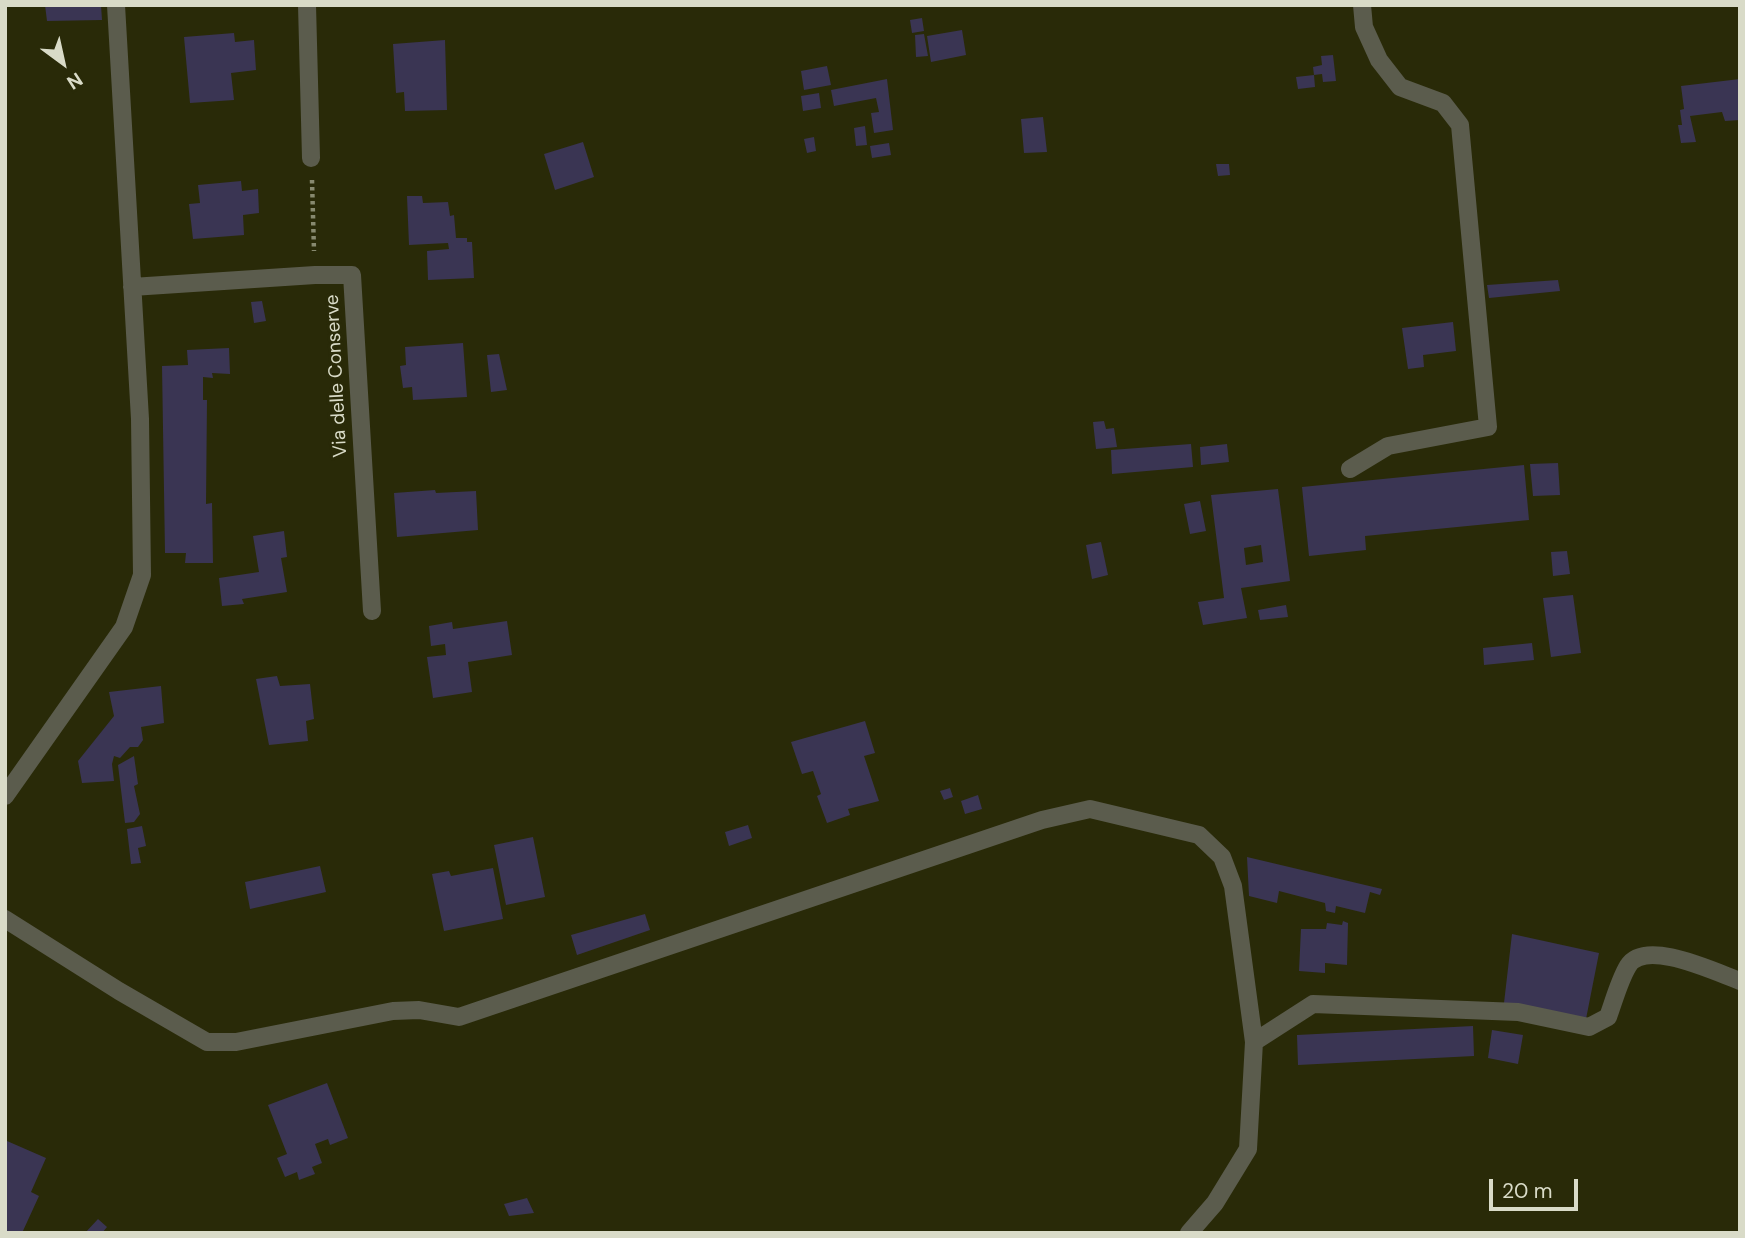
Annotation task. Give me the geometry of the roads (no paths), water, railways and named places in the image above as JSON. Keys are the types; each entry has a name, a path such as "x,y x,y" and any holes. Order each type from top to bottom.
{"street":[{"path":"5,796 124,626 142,575 139,419 116,5"},
{"path":"307,5 311,158"},
{"path":"1350,469 1388,446 1488,428 1460,125 1443,103 1400,87 1379,60 1364,27 1362,5"},
{"name":"Via delle Conserve","path":"132,287 352,275 372,611"},
{"path":"5,919 118,991 207,1042 236,1042 393,1012 419,1010 460,1017 1042,820 1090,809 1199,835 1222,857 1233,886 1254,1042 1248,1149 1215,1203 1189,1233"},
{"path":"1254,1042 1312,1004 1518,1012 1589,1027 1608,1017 1628,964 1646,954 1666,956 1740,981"}]}
